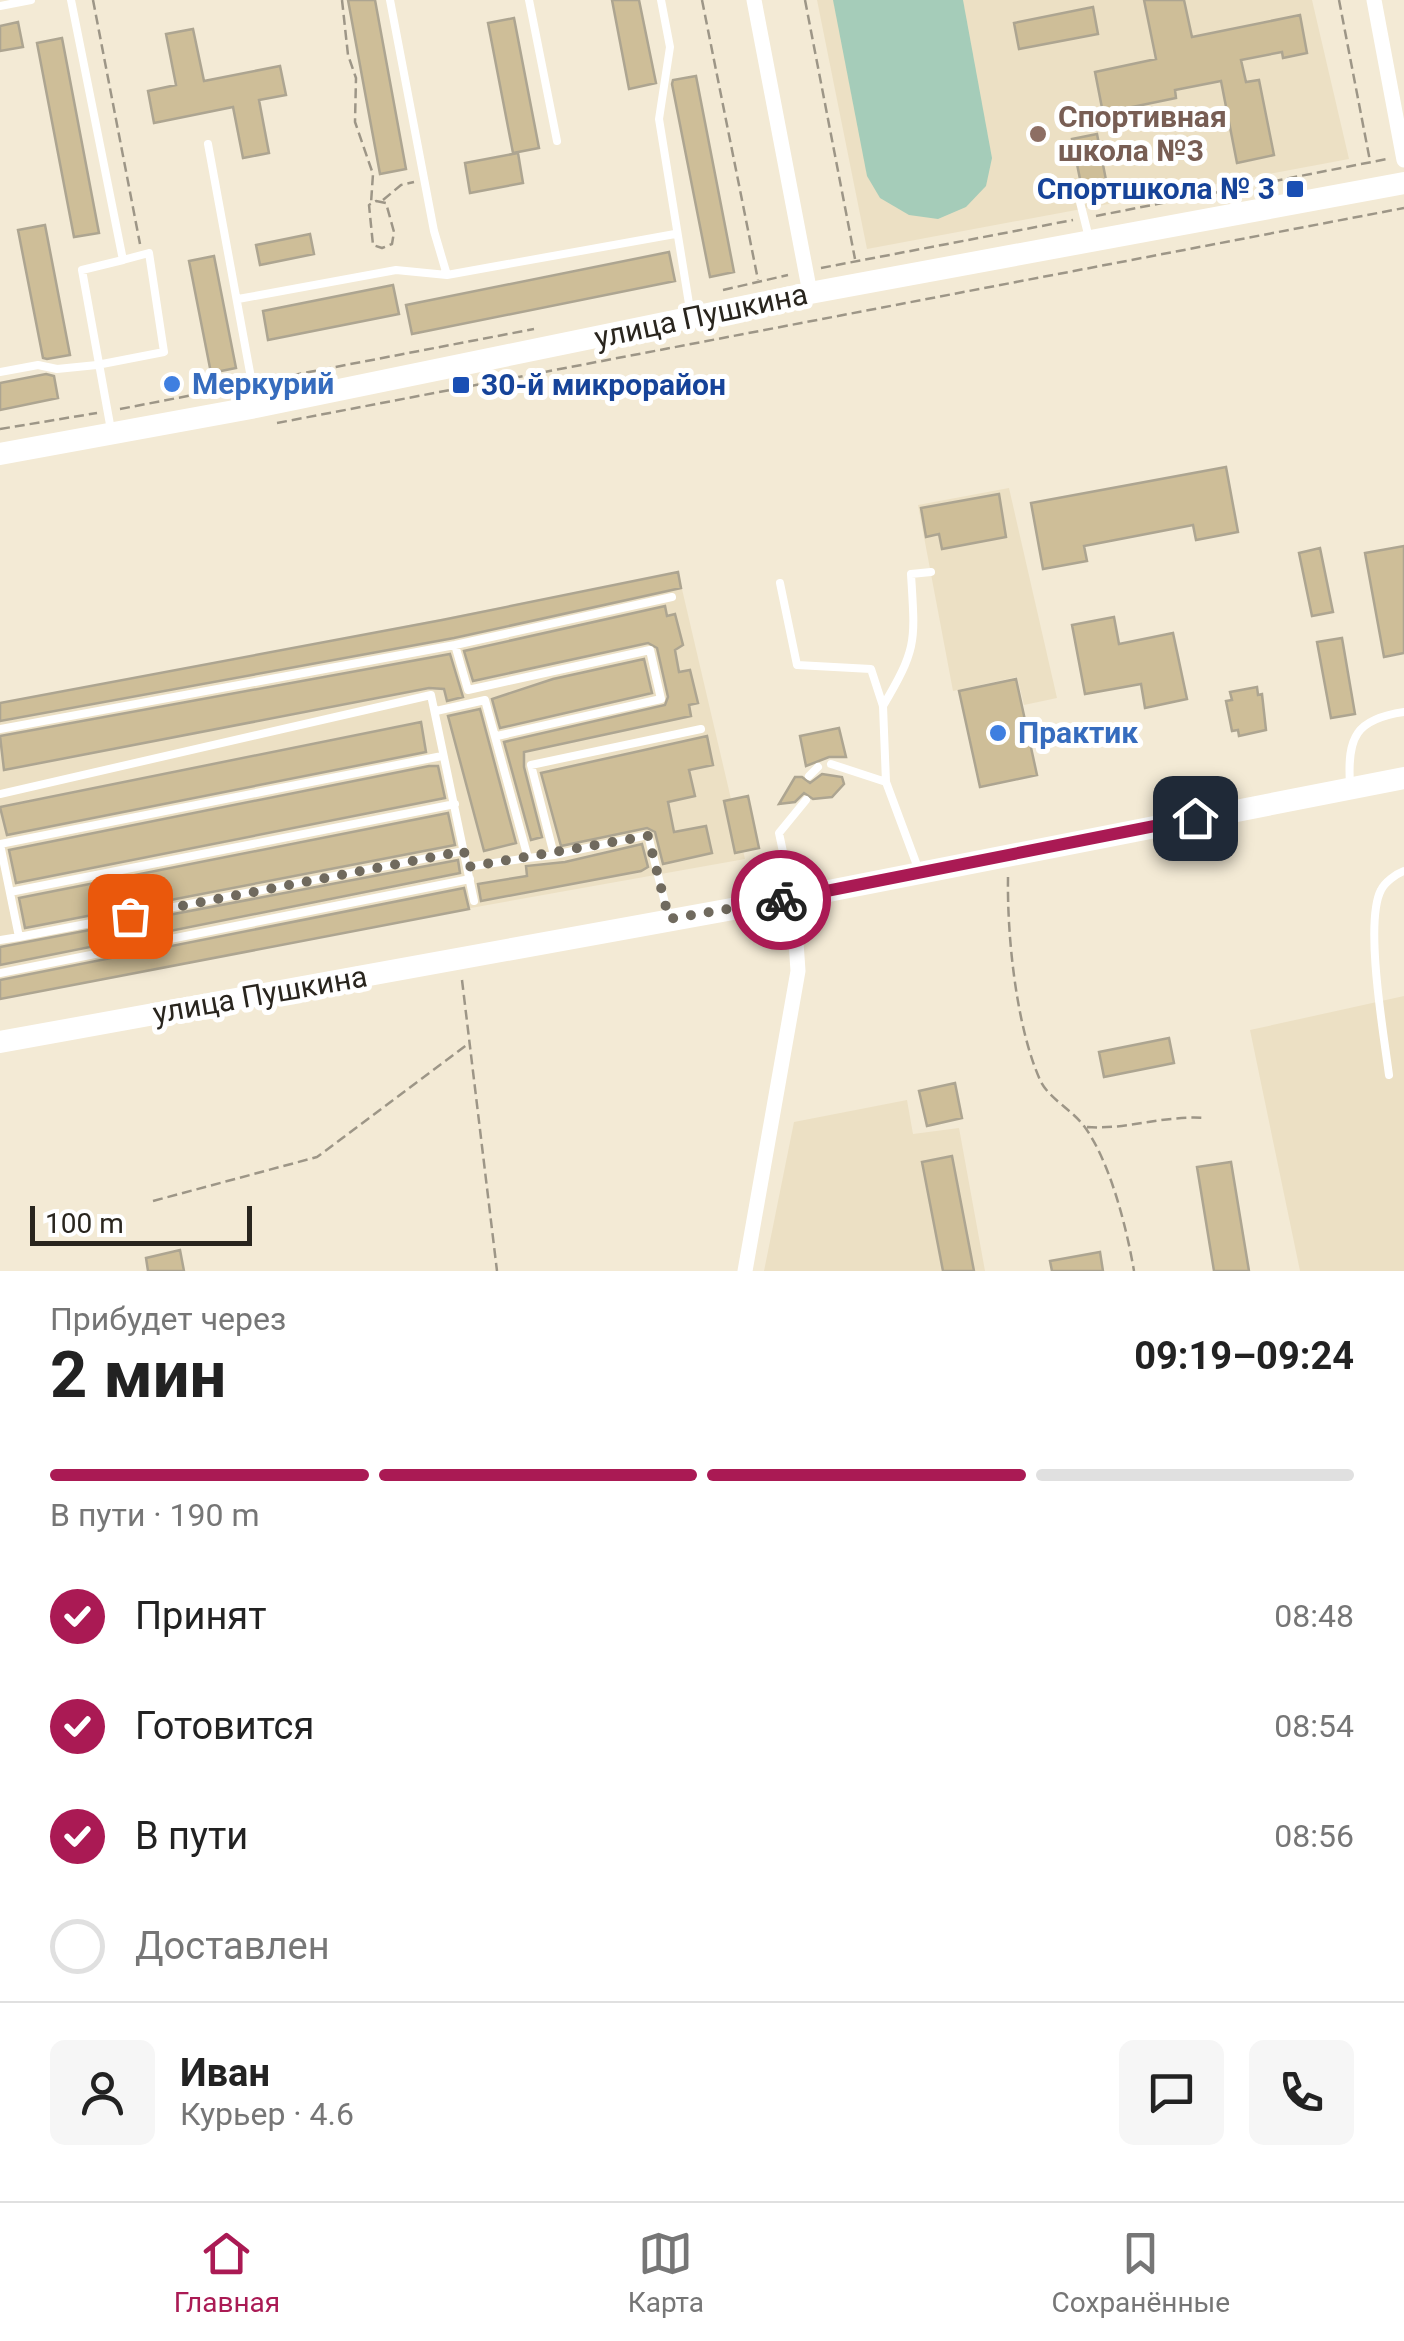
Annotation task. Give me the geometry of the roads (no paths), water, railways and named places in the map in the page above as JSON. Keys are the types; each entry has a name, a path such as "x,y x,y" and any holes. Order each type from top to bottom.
{"main road":[{"name":"улица Пушкина","path":"0,454 110,422 256,407 692,318 808,282 1090,243 1404,183"},
{"name":"улица Пушкина","path":"0,1042 792,898 1404,778"}],"street":[{"path":"754,0 808,282"},
{"path":"1374,0 1404,158"},
{"path":"744,1271 798,971 792,898"}],"lane":[{"path":"0,6 31,0"},
{"path":"70,0 123,260"},
{"path":"390,0 424,179 447,275"},
{"path":"529,0 557,142"},
{"path":"661,0 670,47 659,119 675,234 692,318"},
{"path":"208,144 256,407"},
{"path":"1079,198 1090,243"},
{"path":"238,298 396,270 447,275 675,234"},
{"path":"0,372 38,364 58,369 97,365 164,352 150,253 82,270 97,365 110,422"},
{"path":"883,706 910,660 914,634 911,574 931,572"},
{"path":"780,583 798,665 871,669 883,706 886,782 919,872"},
{"path":"0,729 455,645 672,597"},
{"path":"455,645 468,690 650,650 661,698 496,736"},
{"path":"483,688 528,858"},
{"path":"0,794 431,696 474,901"},
{"path":"436,711 485,700"},
{"path":"1350,788 1348,758 1353,738 1374,716 1404,712"},
{"path":"554,855 532,765 701,729"},
{"path":"19,937 0,844 442,756"},
{"path":"831,764 886,782"},
{"path":"809,776 818,767"},
{"path":"792,898 779,833 806,800"},
{"path":"10,892 455,804"},
{"path":"467,867 648,836 669,919"},
{"path":"0,940 464,851"},
{"path":"1389,1076 1374,916 1381,890 1398,872 1404,871"},
{"path":"0,973 470,879"}],"place":[{"name":"Спортивная школа №3","path":"1038,134"},
{"name":"Спортшкола № 3","path":"1295,189"},
{"name":"Меркурий","path":"172,384"},
{"name":"30-й микрорайон","path":"461,385"},
{"name":"Практик","path":"998,733"}]}
